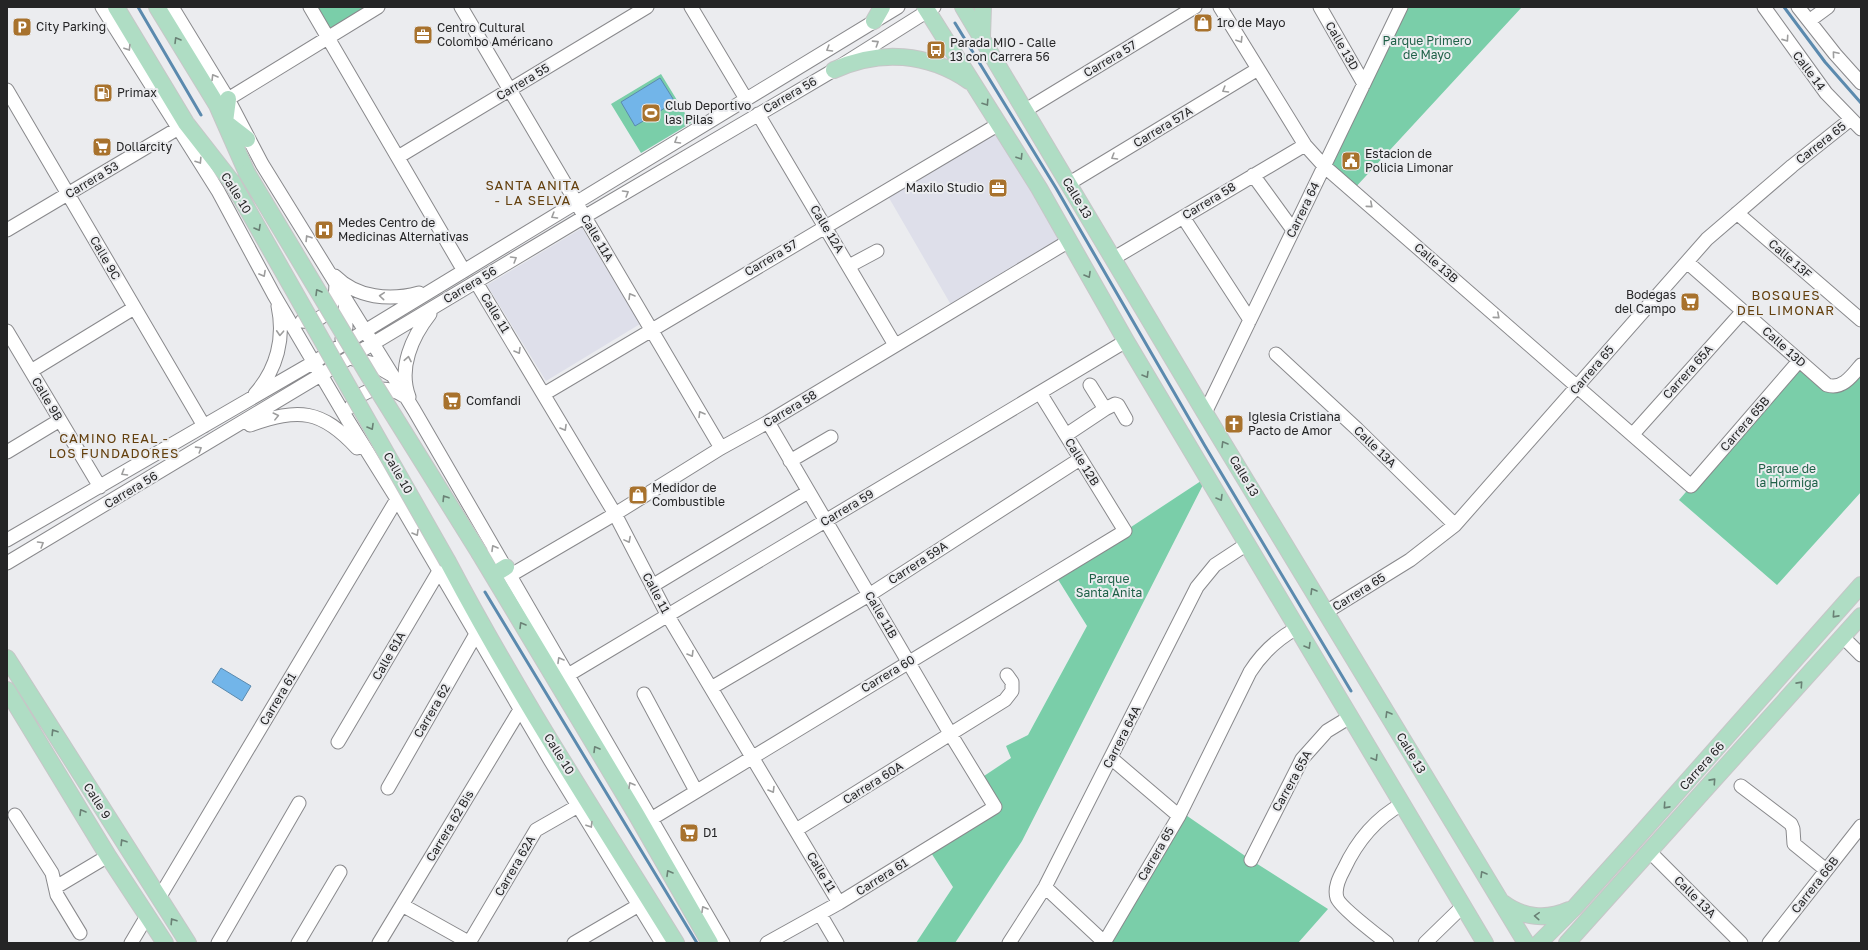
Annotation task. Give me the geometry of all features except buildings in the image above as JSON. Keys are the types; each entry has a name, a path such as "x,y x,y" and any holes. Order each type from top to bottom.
{"main road":[{"name":"Calle 10","path":"157,7 217,106 247,173 373,382 480,554 503,573 644,814 710,943"},
{"path":"874,21 882,7"},
{"name":"Calle 13","path":"963,7 1205,413 1526,943"},
{"path":"982,37 983,7"},
{"path":"929,8 973,84 1039,188 1126,341 1485,943"},
{"name":"Calle 10","path":"110,9 182,126 232,182 470,615 527,702 612,851 676,943"},
{"path":"834,70 850,63 875,57 909,57 942,66 973,84"},
{"path":"228,100 225,122 247,139"},
{"name":"Carrera 66","path":"1539,943 1574,908 1861,585"},
{"name":"Carrera 66","path":"1567,943 1861,616"},
{"name":"Calle 9","path":"7,658 188,943"},
{"name":"Calle 9","path":"7,690 109,857 166,943"},
{"path":"1738,724 1753,737"},
{"path":"96,834 98,802"},
{"path":"1580,943 1648,868 1650,852"},
{"path":"109,857 142,871"},
{"path":"1500,901 1519,913 1536,917 1553,916 1574,908"}],"street":[{"name":"Calle 10","path":"172,7 228,100 247,139 414,410 503,573 568,675 644,814 723,943"},
{"path":"310,7 464,271"},
{"path":"228,100 378,7"},
{"name":"Calle 11A","path":"461,7 721,448"},
{"name":"Carrera 55","path":"398,157 647,7"},
{"path":"691,7 746,99"},
{"name":"Carrera 56","path":"7,563 226,433 321,374 365,331 898,7"},
{"name":"Carrera 57","path":"1024,111 1195,7"},
{"name":"Calle 13B","path":"1220,7 1305,145 1324,166 1691,486"},
{"name":"Calle 13D","path":"1320,7 1364,84"},
{"name":"Carrera 64","path":"1205,413 1401,7"},
{"name":"Calle 14","path":"1764,7 1811,74 1851,120 1861,129"},
{"path":"1798,7 1835,54 1861,83"},
{"path":"1809,21 1828,7"},
{"name":"Carrera 56","path":"7,540 314,362 373,344 584,217 834,70 929,8"},
{"name":"Carrera 57A","path":"1068,184 1258,69"},
{"name":"Calle 9C","path":"7,90 204,426"},
{"name":"Calle 12A","path":"758,114 826,226 895,346"},
{"name":"Carrera 65","path":"1326,612 1410,560 1455,524 1707,238 1792,166 1851,120"},
{"name":"Carrera 57","path":"544,394 999,124"},
{"name":"Calle 10","path":"182,126 274,295 344,414 378,470 443,566"},
{"name":"Carrera 53","path":"7,230 182,126"},
{"name":"Carrera 58","path":"1114,258 1305,145"},
{"path":"1253,175 1293,230"},
{"name":"Calle 13F","path":"1737,213 1861,320"},
{"path":"1183,217 1250,320"},
{"name":"Carrera 58","path":"503,573 615,514 721,448 768,422 1069,241"},
{"path":"849,266 877,251"},
{"name":"Calle 13D","path":"1687,262 1827,385 1833,387 1840,385 1859,370"},
{"path":"325,264 338,279 353,290 370,295 404,298 420,293 446,281"},
{"name":"Calle 11","path":"476,282 615,514 668,616 839,903"},
{"path":"287,316 296,320 307,322 326,314 334,300 336,284"},
{"path":"242,404 256,393 266,379 277,355 280,338 280,320 274,295"},
{"path":"344,414 337,384 340,354 346,327 345,297"},
{"path":"414,410 408,395 406,377 407,359 412,342 420,326 431,312 444,301"},
{"path":"31,371 134,308"},
{"name":"Carrera 65A","path":"1633,434 1743,311"},
{"path":"294,328 314,345 371,363 383,369 394,378"},
{"name":"Calle 9B","path":"7,331 100,487"},
{"name":"Carrera 59","path":"568,675 1126,341"},
{"name":"Calle 13A","path":"1276,354 1357,429 1455,524"},
{"name":"Carrera 65B","path":"1691,486 1799,361"},
{"path":"1090,385 1105,409"},
{"path":"344,414 365,392 381,388 397,392 404,396"},
{"name":"Calle 12B","path":"1040,393 1125,531"},
{"path":"1066,435 1115,404 1118,405 1126,419"},
{"path":"226,433 278,415 292,414 310,416 328,422 344,434 378,470"},
{"path":"7,452 60,420"},
{"name":"Calle 11B","path":"768,422 951,735 995,807"},
{"path":"790,460 831,437"},
{"name":"Carrera 59A","path":"711,688 869,595 1080,459"},
{"path":"652,586 808,492"},
{"name":"Carrera 61","path":"159,898 397,499"},
{"name":"Carrera 60","path":"644,814 696,792 1125,531"},
{"name":"Carrera 64A","path":"1009,943 1045,887 1197,587 1214,565 1247,544"},
{"name":"Calle 61A","path":"338,742 443,566"},
{"name":"Calle 10","path":"470,615 476,634 578,806 612,851 639,905 662,943"},
{"name":"Carrera 65","path":"1105,943 1179,816 1257,660 1274,643 1297,628"},
{"name":"Carrera 62","path":"388,788 476,634"},
{"path":"1843,636 1861,655"},
{"name":"Carrera 60A","path":"796,830 1006,700 1012,691 1012,682 1007,676"},
{"path":"644,694 696,792"},
{"name":"Carrera 62 Bis","path":"379,943 521,708"},
{"name":"Carrera 65A","path":"1251,860 1302,759 1327,731 1350,717"},
{"path":"1111,758 1179,816"},
{"path":"1740,786 1791,824 1793,829 1794,844 1826,870"},
{"path":"218,943 299,803"},
{"path":"1387,943 1345,908 1337,899 1336,889 1349,858 1367,831 1383,816 1402,804"},
{"name":"Carrera 62A","path":"470,943 536,830 578,806"},
{"name":"Carrera 61","path":"767,943 839,903 995,807"},
{"path":"15,815 52,873 57,895 80,933"},
{"name":"Carrera 66B","path":"1769,943 1861,826"},
{"name":"Calle 13A","path":"1650,852 1741,943"},
{"path":"56,887 109,857"},
{"path":"298,943 340,872"},
{"path":"1045,887 1105,943"},
{"path":"402,905 470,943"},
{"path":"574,943 639,905"},
{"path":"1425,943 1463,906"},
{"path":"820,914 837,943"},
{"path":"131,943 147,916"}],"shaded area":[{"path":"999,124 1069,241 954,310 885,191"},
{"path":"582,228 640,324 546,381 487,285"}],"green space":[{"path":"310,7 378,7 329,38"},
{"name":"Parque Primero de Mayo","path":"1401,7 1522,7 1353,190 1324,166"},
{"name":"Club Deportivo las Pilas","path":"661,74 691,123 641,153 611,104"},
{"name":"Parque de la Hormiga","path":"1799,361 1827,385 1861,375 1861,492 1777,585 1679,500"},
{"name":"Parque Santa Anita","path":"1207,477 1022,841 955,943 916,943 953,887 928,848 995,807 978,780 1011,758 1006,746 1028,735 1087,626 1054,573 1125,531"},
{"path":"1180,811 1251,860 1328,909 1298,943 1105,943"}],"water":[{"path":"660,78 675,102 635,126 621,102"},
{"path":"221,668 251,686 242,701 212,682"}],"waterway":[{"path":"138,7 201,115"},
{"path":"1784,7 1825,62 1861,103"},
{"path":"955,23 1056,188 1205,446 1351,691"},
{"path":"485,592 697,943"}],"place":[{"name":"1ro de Mayo","path":"1203,23"},
{"name":"City Parking","path":"22,27"},
{"name":"Centro Cultural Colombo Américano","path":"423,35"},
{"name":"Parada MIO - Calle 13 con Carrera 56","path":"936,50"},
{"name":"Primax","path":"103,93"},
{"name":"Club Deportivo las Pilas","path":"651,113"},
{"name":"Dollarcity","path":"102,147"},
{"name":"Estacion de Policia Limonar","path":"1351,161"},
{"name":"Maxilo Studio","path":"998,188"},
{"name":"Medes Centro de Medicinas Alternativas","path":"324,230"},
{"name":"Bodegas del Campo","path":"1690,302"},
{"name":"Comfandi","path":"452,401"},
{"name":"Iglesia Cristiana Pacto de Amor","path":"1234,424"},
{"name":"Medidor de Combustible","path":"638,495"},
{"name":"D1","path":"689,833"}],"district":[{"name":"SANTA ANITA - LA SELVA","path":"533,192"},
{"name":"BOSQUES DEL LIMONAR","path":"1786,302"},
{"name":"CAMINO REAL - LOS FUNDADORES","path":"114,446"}]}
